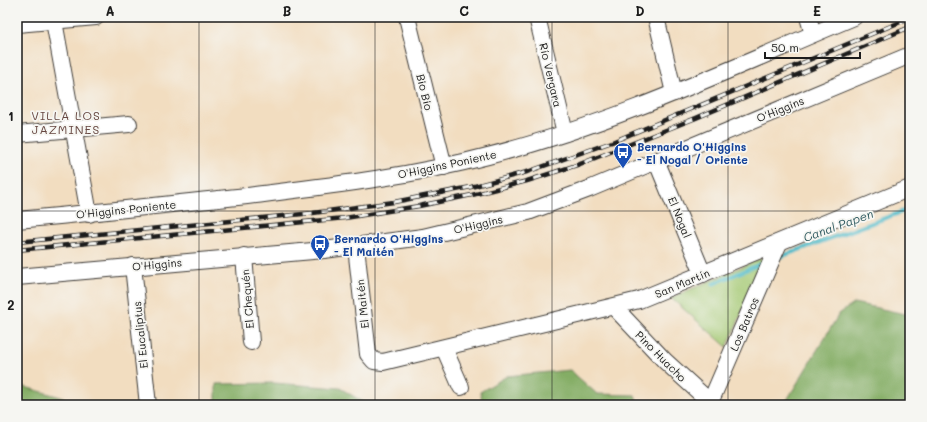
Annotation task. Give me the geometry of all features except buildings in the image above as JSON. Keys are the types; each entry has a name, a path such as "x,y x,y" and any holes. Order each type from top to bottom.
{"street":[{"path":"17,24 96,17"},
{"name":"Bio Bio","path":"407,17 444,167"},
{"name":"Río Vergara","path":"537,17 565,133"},
{"path":"656,17 674,93"},
{"path":"808,17 813,34"},
{"name":"O'Higgins Poniente","path":"17,220 89,214 307,189 444,167 518,148 565,133 674,93 854,17"},
{"path":"54,21 89,214"},
{"name":"O'Higgins","path":"17,276 356,247 423,237 528,212 595,186 910,55"},
{"path":"17,134 129,124"},
{"name":"El Nogal","path":"656,160 703,274"},
{"name":"San Martín","path":"371,360 383,362 444,348 614,307 657,294 910,188"},
{"name":"Los Batros","path":"710,404 779,243"},
{"name":"El Maitén","path":"356,247 367,351 371,360"},
{"name":"El Chequén","path":"244,256 251,342"},
{"name":"El Eucaliptus","path":"133,266 148,405"},
{"name":"Pino Huacho","path":"614,307 665,361 710,404"},
{"path":"444,348 461,387"}],"green space":[{"path":"766,256 727,347 671,298"},
{"path":"854,303 910,315 910,405 784,405 839,314"},
{"path":"570,370 597,394 635,395 638,405 483,405 480,392 507,376"},
{"path":"274,383 340,388 368,405 216,405 216,384"},
{"path":"25,387 64,398 74,405 17,405 17,388"}],"waterway":[{"name":"Canal Papen","path":"777,258 907,210"},
{"name":"Canal Papen","path":"713,284 760,264"}],"railway":[{"path":"17,242 313,213 394,202 471,187 527,172 612,142 910,18"},
{"path":"17,250 345,218 419,206 472,195 527,181 580,164 696,118 910,27"}],"place":[{"name":"Bernardo O'Higgins - El Nogal / Oriente","path":"623,169"},
{"name":"Bernardo O'Higgins - El Maitén","path":"320,261"}],"district":[{"name":"VILLA LOS JAZMINES","path":"66,122"}]}
